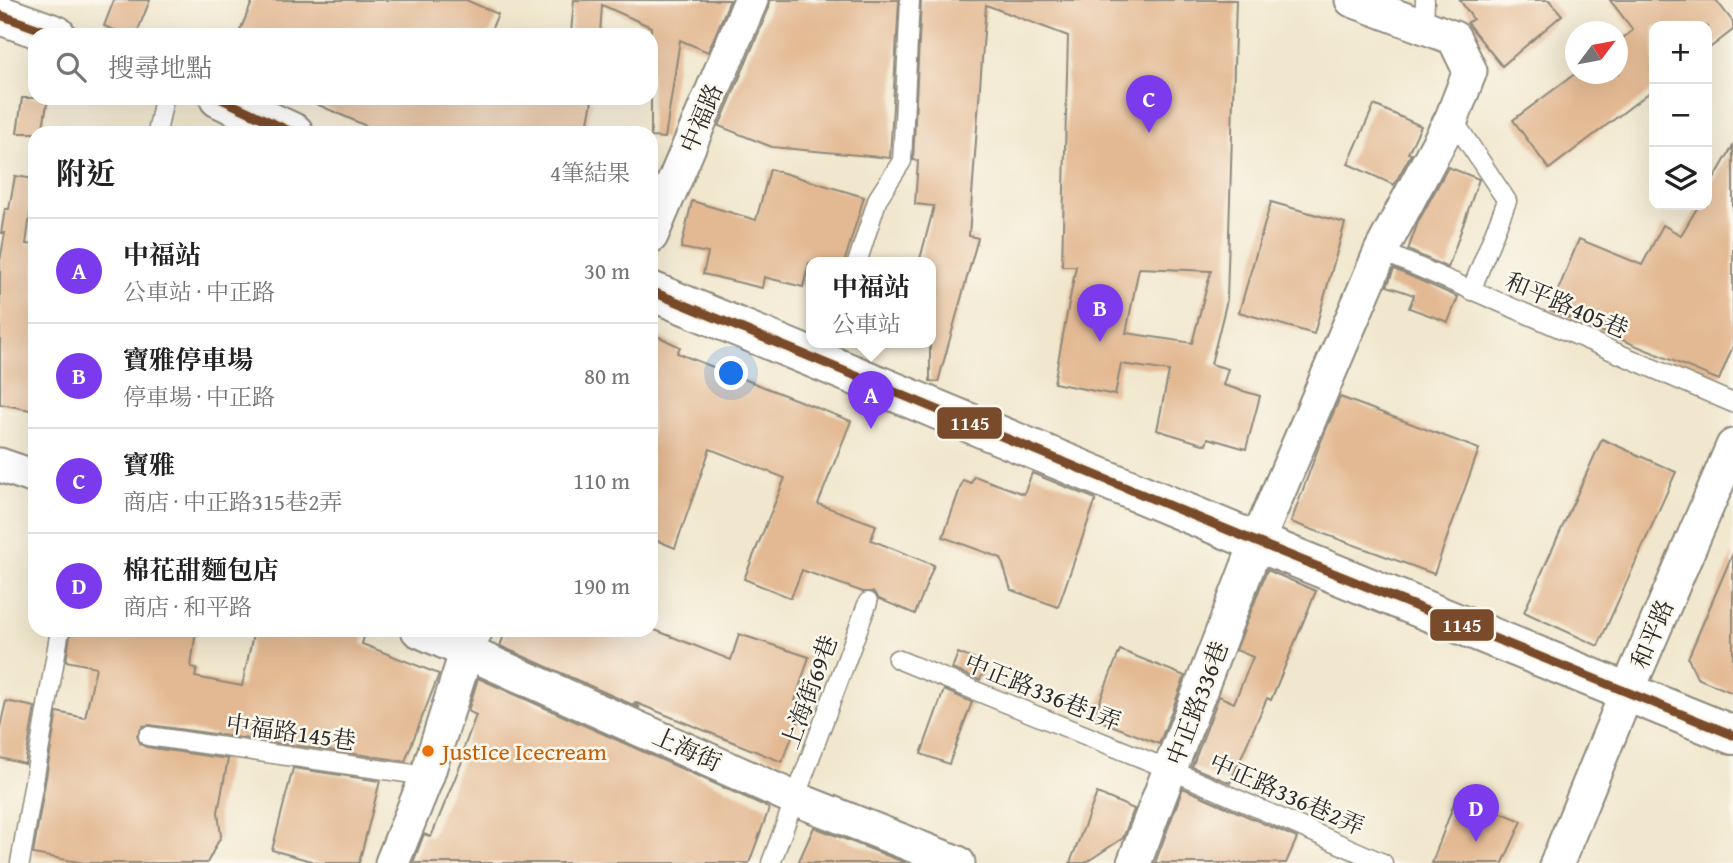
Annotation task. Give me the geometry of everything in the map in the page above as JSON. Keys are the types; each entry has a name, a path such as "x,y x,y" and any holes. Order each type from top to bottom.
{"main road":[{"path":"0,15 36,28"},
{"path":"234,105 279,126"},
{"path":"658,293 806,345"},
{"path":"828,353 1257,542 1733,735"}],"street":[{"name":"中福路","path":"658,219 751,0"},
{"path":"1352,0 1424,13"},
{"name":"中正路336巷","path":"1134,863 1257,542 1381,251 1452,118 1470,71 1454,38 1424,13"},
{"name":"和平路","path":"1557,863 1733,446"},
{"path":"0,465 28,475"},
{"path":"392,863 427,776 471,640"},
{"name":"上海街","path":"471,640 796,799 943,860"}],"lane":[{"path":"859,257 878,198 902,161 909,0"},
{"path":"158,126 163,105"},
{"path":"1452,118 1507,201 1471,290"},
{"name":"和平路405巷","path":"1381,251 1733,403"},
{"name":"上海街69巷","path":"771,863 868,602"},
{"path":"20,863 59,637"},
{"name":"中正路336巷1弄","path":"897,659 1171,770"},
{"name":"中福路145巷","path":"148,736 427,776"},
{"name":"中正路336巷2弄","path":"1171,770 1383,863"}],"building":[{"path":"114,0 150,0 139,28 104,26"},
{"path":"253,0 466,0 498,14 492,28 241,28"},
{"path":"574,0 730,0 708,52 680,40 665,138 658,138 658,126 651,126 651,105 658,105 658,28 651,28 602,5 600,28 571,28"},
{"path":"770,0 899,0 890,158 772,147 719,126"},
{"path":"921,0 1236,0 1227,300 1211,364 1228,369 1223,385 1260,396 1246,449 1208,438 1206,445 1157,430 1169,371 1121,364 1115,395 1054,383 1076,266 1062,266 1068,36 986,5 969,236 978,238 938,382 930,381 930,348 936,348 936,257 921,257 934,206 915,204 918,161 913,160","holes":["1139,268 1211,271 1192,343 1126,333"]},
{"path":"1460,0 1549,0 1562,15 1502,66 1467,23 1473,19"},
{"path":"1610,0 1716,0 1733,22 1733,30 1712,46 1712,21 1649,21 1649,93 1549,169 1513,120 1565,81 1565,84 1628,84 1628,34 1633,30"},
{"path":"22,98 28,98 28,105 47,105 43,126 28,126 28,133 17,133"},
{"path":"319,105 591,105 587,126 366,126"},
{"path":"1374,105 1421,126 1408,153 1411,154 1394,185 1348,164"},
{"path":"1733,146 1733,346 1719,380 1550,310 1579,239 1642,265 1663,225 1681,235 1696,210 1712,210 1712,182"},
{"path":"1448,167 1479,179 1448,268 1408,250 1418,222"},
{"path":"770,169 864,197 846,257 806,257 803,287 764,277 762,288 703,274 708,253 681,248 692,201 756,220"},
{"path":"15,176 28,178 28,410 0,404 0,261 5,233 1,233 5,209 9,209"},
{"path":"1271,202 1345,223 1314,334 1239,312"},
{"path":"1394,269 1458,297 1448,322 1409,308 1414,295 1387,286"},
{"path":"658,336 680,347 677,353 851,421 818,504 876,525 871,540 934,565 915,614 879,599 873,592 863,592 802,570 791,598 744,579 785,478 710,449 675,548 658,541"},
{"path":"1340,397 1479,449 1434,574 1291,522"},
{"path":"1602,439 1676,472 1598,646 1524,612"},
{"path":"1032,473 1096,499 1058,607 1011,590 1001,558 943,537 963,480 971,483 974,476 1024,494"},
{"path":"1733,553 1733,693 1697,678 1688,658"},
{"path":"1267,570 1316,591 1271,700 1267,698 1230,783 1192,767 1219,696 1234,703 1253,657 1236,650"},
{"path":"658,631 731,660 739,634 809,657 795,701 805,705 782,762 634,702 640,708 500,646 503,637 658,637"},
{"path":"70,637 195,637 191,667 197,668 195,677 242,686 252,637 364,637 362,644 439,674 405,761 143,726 137,735 140,744 146,747 228,759 218,812 221,836 207,863 84,863 33,854 57,712 85,718 96,667 66,661"},
{"path":"1120,650 1185,676 1159,744 1093,718"},
{"path":"958,653 986,664 980,680 952,669"},
{"path":"478,678 765,806 769,809 749,863 413,863 424,834 431,837 465,754 462,753 476,715 468,711"},
{"path":"944,690 972,702 949,764 921,754"},
{"path":"6,701 35,707 25,764 0,758 0,727"},
{"path":"293,768 380,781 359,863 318,863 272,850"},
{"path":"1183,788 1297,838 1286,863 1155,863"},
{"path":"1097,793 1134,809 1123,838 1085,863 1070,863"},
{"path":"1457,795 1522,821 1503,863 1432,863"},
{"path":"814,827 906,863 798,863"}],"transit line":[{"name":"1145","path":"0,15 36,28"},
{"name":"1145","path":"234,105 279,126"},
{"name":"1145","path":"658,294 1257,542 1733,735"}],"place":[{"name":"寶雅","path":"1149,133"},
{"name":"寶雅停車場","path":"1100,342"},
{"name":"中福站","path":"871,429"},
{"name":"JustIce Icecream","path":"428,751"},
{"name":"棉花甜麵包店","path":"1476,842"}]}
